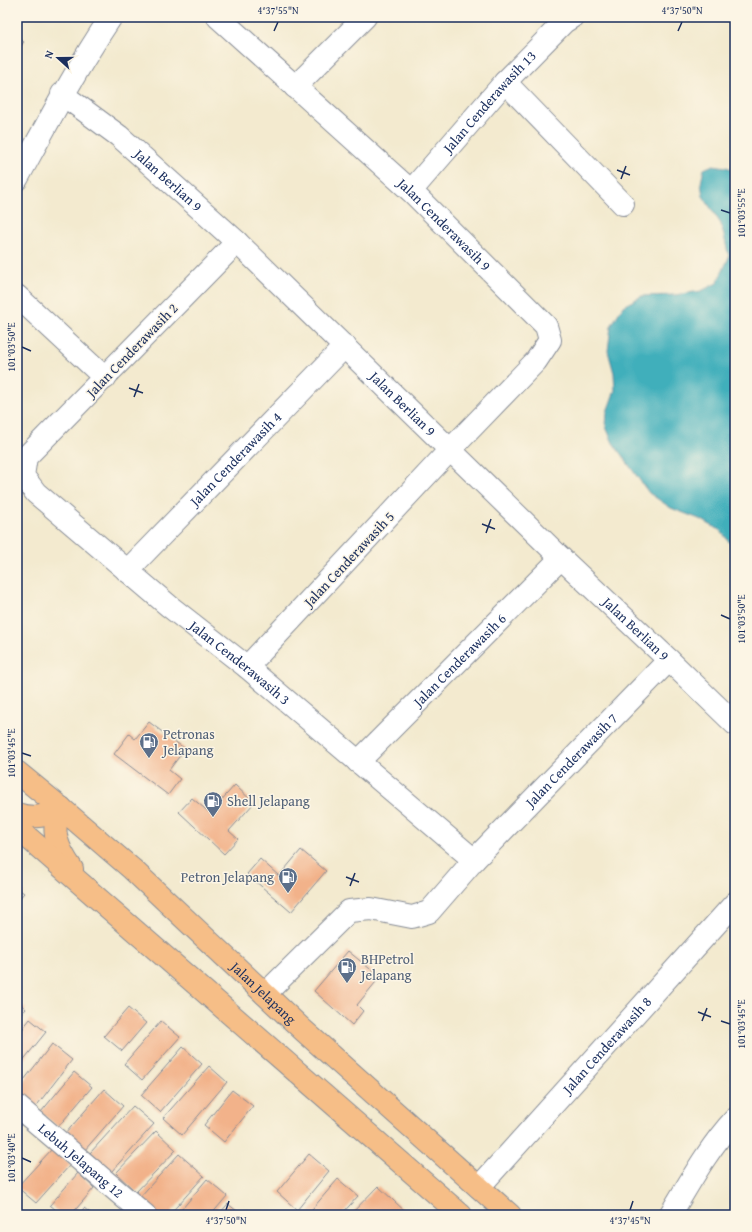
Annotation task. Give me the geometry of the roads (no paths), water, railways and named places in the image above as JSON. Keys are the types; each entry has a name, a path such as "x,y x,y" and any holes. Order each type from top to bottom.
{"main road":[{"name":"Jalan Jelapang","path":"17,772 132,869 308,1035 510,1215"},
{"path":"17,814 30,817 39,817 52,814 61,808"},
{"path":"61,808 56,817 56,838 65,859 85,887"},
{"path":"17,828 453,1212"}],"street":[{"path":"17,179 62,94 111,17"},
{"name":"Jalan Cenderawasih 9","path":"218,17 411,191 546,326 550,340 536,361 450,450"},
{"path":"295,87 365,17"},
{"name":"Jalan Cenderawasih 13","path":"411,191 505,82 566,19"},
{"path":"505,82 623,204"},
{"name":"Jalan Berlian 9","path":"62,94 119,136 237,242 561,558 735,724"},
{"name":"Jalan Cenderawasih 2","path":"22,469 105,378 237,242"},
{"path":"17,296 105,378"},
{"name":"Jalan Cenderawasih 4","path":"127,571 345,346"},
{"name":"Jalan Cenderawasih 5","path":"247,667 450,450"},
{"name":"Jalan Cenderawasih 3","path":"22,469 36,493 169,606 247,667 474,860"},
{"name":"Jalan Cenderawasih 6","path":"358,762 561,558"},
{"name":"Jalan Cenderawasih 7","path":"265,994 349,911 371,909 412,917 429,912 474,860 669,660"},
{"name":"Jalan Cenderawasih 8","path":"479,1187 735,903"},
{"name":"Lebuh Jelapang 12","path":"17,1106 145,1215"},
{"path":"670,1215 698,1169 725,1130 735,1119"}],"water":[{"path":"713,165 735,170 735,554 733,547 721,531 702,520 671,508 649,493 613,443 606,427 607,412 615,390 614,373 608,351 611,326 623,306 642,296 675,295 701,291 717,283 729,257 721,224 703,196 701,183 704,169"}],"place":[{"name":"Petronas Jelapang","path":"149,759"},
{"name":"Shell Jelapang","path":"213,818"},
{"name":"Petron Jelapang","path":"288,894"},
{"name":"BHPetrol Jelapang","path":"347,984"}]}
